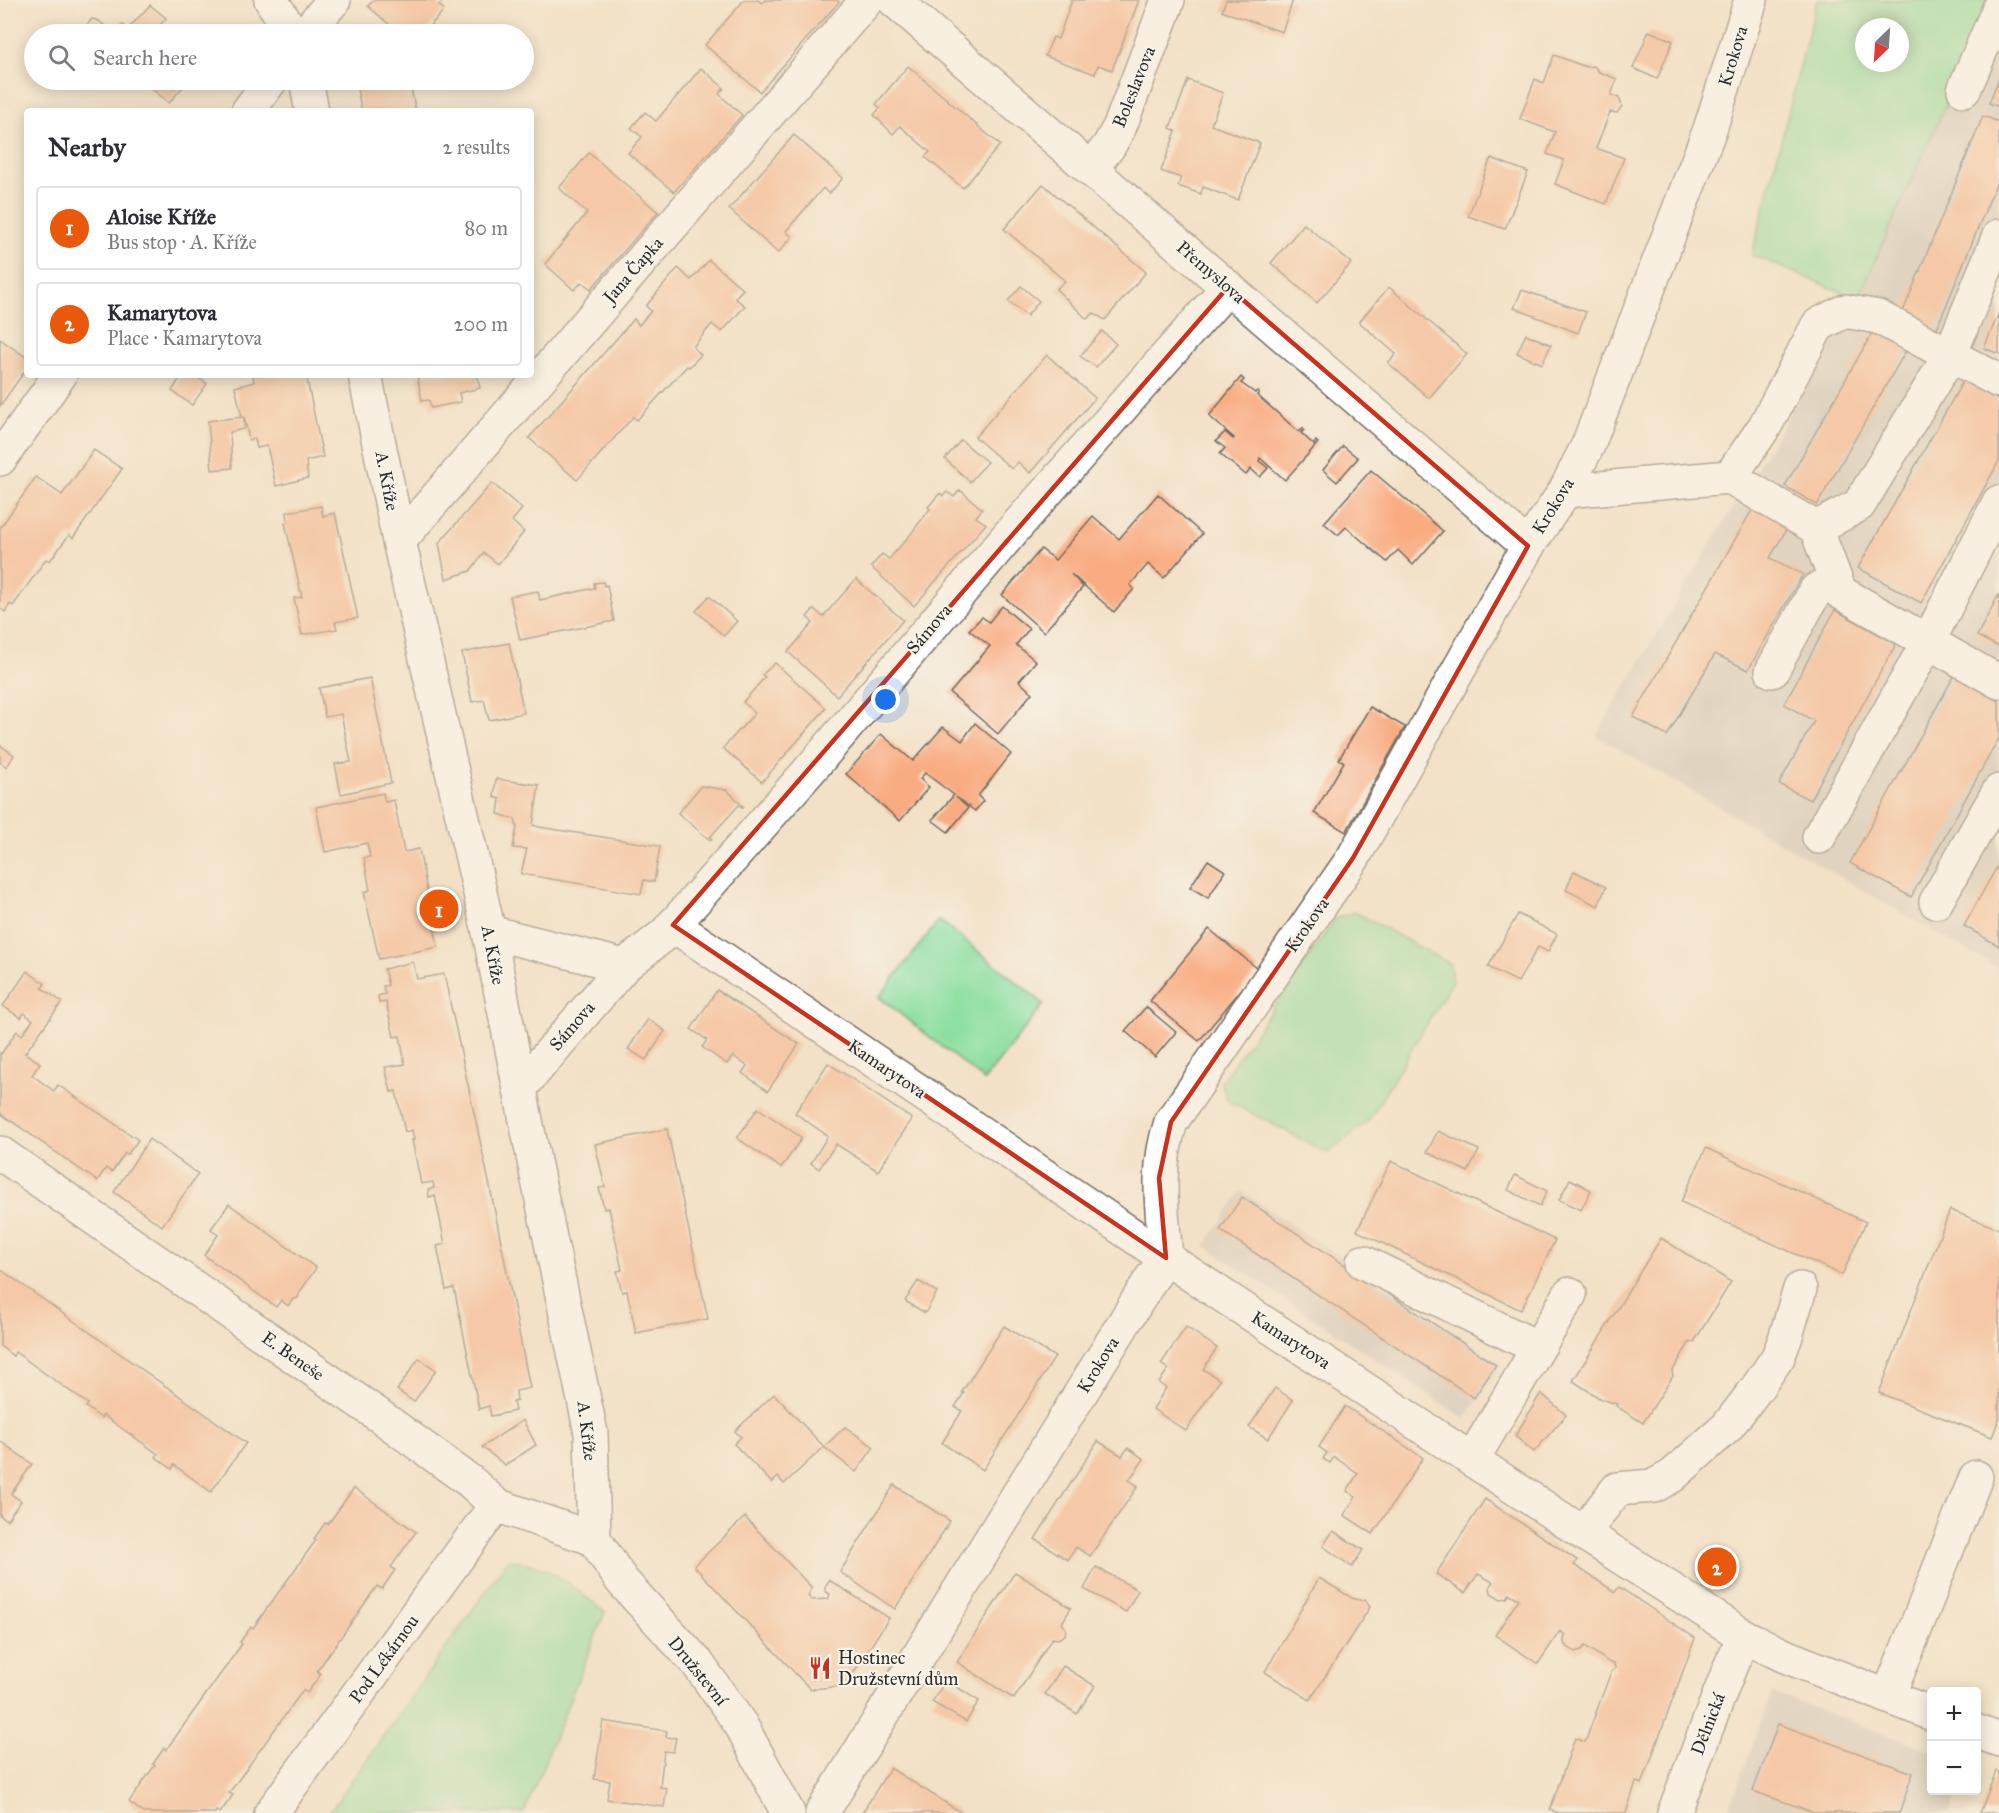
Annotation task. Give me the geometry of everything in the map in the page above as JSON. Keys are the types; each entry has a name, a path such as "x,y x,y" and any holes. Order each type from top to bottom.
{"street":[{"path":"271,0 287,24"},
{"path":"314,24 334,0"},
{"name":"Jana Čapka","path":"399,541 867,0"},
{"name":"Přemyslova","path":"894,0 1528,546"},
{"name":"Boleslavova","path":"1091,168 1109,146 1120,126 1168,0"},
{"name":"Krokova","path":"822,1813 1166,1258 1160,1178 1165,1140 1171,1122 1353,858 1528,546 1565,491 1588,445 1710,129 1750,0"},
{"path":"1964,90 1999,8"},
{"path":"250,108 264,90"},
{"path":"308,90 311,108"},
{"path":"1816,528 1858,505 1950,355 1999,236"},
{"name":"Sámova","path":"521,1087 624,966 664,935 673,925 822,756 1014,529 1228,287"},
{"path":"1731,477 1765,426 1818,325 1845,311 1878,317 1999,381"},
{"path":"0,459 58,378"},
{"name":"A. Kříže","path":"366,378 399,541 489,932 591,1433 594,1539"},
{"path":"1565,491 1731,477 1816,528 1840,592 1999,682"},
{"path":"1819,837 1928,642 1999,502"},
{"path":"1772,671 1816,590 1836,580"},
{"path":"1936,902 1999,791"},
{"name":"Kamarytova","path":"673,925 1166,1258 1583,1533 1744,1636 1785,1656 1927,1712"},
{"path":"489,932 624,966"},
{"name":"E. Beneše","path":"0,1153 377,1414 471,1482 496,1504 594,1539"},
{"path":"1363,1262 1538,1348"},
{"path":"1583,1533 1617,1489 1654,1486 1672,1476 1726,1427 1778,1357 1800,1289"},
{"path":"1472,1460 1570,1294"},
{"path":"1888,1697 1976,1477"},
{"name":"Pod Lékárnou","path":"271,1813 496,1504"},
{"name":"Družstevní","path":"594,1539 622,1581 698,1664 741,1725 788,1813"},
{"name":"Dělnická","path":"1674,1813 1744,1636"},
{"path":"1981,1733 1999,1740"}],"highlighted area":[{"path":"1228,287 1528,546 1353,858 1171,1122 1159,1178 1166,1258 673,925"}],"shaded area":[{"path":"1993,0 1999,0 1999,969 1596,736 1858,299"},
{"path":"1241,1191 1501,1364 1465,1419 1205,1246"},
{"path":"1772,1692 1927,1750 1927,1795 1956,1795 1949,1813 1727,1813"}],"green space":[{"path":"1817,0 1993,0 1858,299 1752,255"},
{"path":"1355,912 1450,964 1452,982 1369,1120 1328,1153 1228,1101 1221,1082 1336,918"},
{"path":"939,920 1044,1004 984,1080 879,997"},
{"path":"508,1560 548,1571 572,1586 605,1612 524,1813 329,1813"}],"building":[{"path":"374,0 444,0 439,5 444,10 432,24 389,24 368,6"},
{"path":"744,0 758,0 762,3 765,0 836,0 839,2 760,92 705,45"},
{"path":"1072,0 1139,0 1112,70 1098,65 1095,74 1045,56 1053,37 1058,39"},
{"path":"1226,0 1293,0 1282,32 1222,11"},
{"path":"150,5 166,18 161,24 133,24"},
{"path":"92,19 103,24 88,24"},
{"path":"1649,31 1673,41 1657,79 1633,68"},
{"path":"1554,55 1586,67 1594,66 1599,72 1617,79 1611,95 1619,98 1622,106 1617,113 1610,112 1596,148 1624,158 1606,204 1555,184 1564,160 1547,154 1555,132 1520,119 1535,79 1544,83"},
{"path":"908,66 1000,145 963,188 925,157 930,152 900,126 893,134 874,115 880,108 876,104"},
{"path":"701,68 724,88 719,94 742,115 674,192 628,153 642,137 631,128 645,112 656,121"},
{"path":"1999,78 1999,107 1989,103"},
{"path":"1188,80 1223,93 1211,125 1260,143 1238,200 1203,187 1201,194 1178,186 1181,178 1161,171 1176,131 1170,128"},
{"path":"153,90 180,90 169,103"},
{"path":"357,90 411,90 415,108 361,108"},
{"path":"1983,116 1999,122 1999,177 1937,328 1902,314"},
{"path":"794,135 843,178 829,194 823,188 786,231 792,237 778,253 729,209"},
{"path":"589,153 658,212 591,289 582,282 574,290 545,264 587,213 559,188"},
{"path":"1491,158 1528,172 1505,229 1468,216"},
{"path":"1043,184 1146,272 1105,320 1094,313 1087,319 1056,289 1065,281 1004,229"},
{"path":"1304,224 1351,263 1317,303 1271,263"},
{"path":"709,260 743,289 735,298 745,306 722,332 712,324 693,347 701,355 689,367 687,366 637,420 633,417 577,480 529,438 634,319 639,325 651,311 646,306 678,268 691,280"},
{"path":"1021,286 1039,301 1027,316 1008,301"},
{"path":"1389,287 1467,354 1429,398 1388,363 1396,354 1359,322"},
{"path":"1522,290 1586,312 1578,333 1514,308"},
{"path":"1999,313 1999,354 1984,348"},
{"path":"1875,328 1908,347 1817,505 1785,486"},
{"path":"1102,331 1116,344 1096,367 1080,356"},
{"path":"1526,334 1551,345 1542,364 1517,353"},
{"path":"0,339 24,356 24,372 0,406"},
{"path":"1047,355 1095,398 1030,473 1018,462 1012,469 975,437"},
{"path":"1241,377 1244,380 1241,383 1255,393 1259,392 1257,395 1299,432 1303,428 1301,433 1314,445 1316,441 1318,443 1285,480 1260,458 1259,461 1268,468 1260,477 1251,469 1246,475 1220,454 1225,448 1216,441 1225,432 1234,438 1209,416"},
{"path":"180,378 198,378 207,384 192,405 172,391"},
{"path":"253,378 307,378 323,457 306,461 308,478 276,486 267,446 257,448 255,439 249,440 244,416 244,429 230,432 232,468 212,470 208,421 242,417 235,387 254,382"},
{"path":"418,378 478,378 480,388 459,393 461,402 431,408 429,400 422,401"},
{"path":"1963,381 1999,400 1999,461 1921,603 1858,568"},
{"path":"961,440 987,462 970,482 945,459"},
{"path":"1343,446 1358,458 1337,482 1323,470"},
{"path":"94,450 122,469 73,538 69,535 50,561 46,559 13,606 10,604 5,612 0,608 0,528 36,477 62,495"},
{"path":"1371,470 1443,531 1413,565 1398,550 1387,562 1346,527 1338,535 1324,523"},
{"path":"492,483 522,509 512,521 524,532 498,564 484,553 470,571 446,579 439,543"},
{"path":"960,490 982,509 976,517 986,524 914,606 871,567 882,554 889,559 910,535 940,493 943,496 947,492 954,497"},
{"path":"1158,494 1202,534 1164,578 1148,564 1130,585 1134,589 1114,612 1071,574 1083,587 1044,632 1002,595 1041,549 1055,560 1093,516 1119,539"},
{"path":"1756,503 1790,523 1770,558 1803,574 1748,670 1715,654 1667,736 1633,717"},
{"path":"321,506 323,516 335,513 358,618 335,622 337,629 302,635 294,598 302,597 285,523 288,522 287,512"},
{"path":"856,579 903,620 837,696 788,652 813,623 807,617 814,609 823,617"},
{"path":"603,582 604,586 607,585 614,621 520,640 510,596 538,591 540,600 595,588 594,583"},
{"path":"1999,594 1999,647 1977,636"},
{"path":"709,596 737,621 724,636 696,611"},
{"path":"1002,606 1029,629 1016,645 1036,661 1019,681 1032,693 998,734 950,693 990,646 969,630 982,617 989,622"},
{"path":"1835,610 1896,644 1810,800 1779,784 1814,721 1784,704"},
{"path":"509,643 524,713 489,720 484,700 472,702 462,653"},
{"path":"775,663 826,708 762,782 723,748 755,713 743,702 765,677 762,675"},
{"path":"1954,676 1999,701 1999,738 1911,897 1850,863"},
{"path":"370,678 391,783 341,794 335,764 351,762 341,714 325,717 319,688"},
{"path":"1370,707 1405,727 1346,832 1314,813 1344,762 1339,759"},
{"path":"975,723 1011,754 978,796 983,801 975,811 956,797 968,808 948,832 932,820 954,795 925,773 920,779 929,787 900,821 846,774 881,734 913,761 943,727 962,741"},
{"path":"0,745 14,755 7,767 0,762"},
{"path":"496,779 539,785 533,825 660,846 654,882 644,880 641,894 521,874 527,849 513,848 517,827 515,819 498,814 500,799 494,797"},
{"path":"701,786 727,790 744,807 739,805 710,837 712,839 710,840 678,813"},
{"path":"383,793 385,802 394,800 404,852 419,849 438,947 379,959 364,892 370,890 364,858 370,857 367,843 325,852 316,807"},
{"path":"1208,860 1225,871 1208,898 1190,887"},
{"path":"1999,863 1999,946 1964,926"},
{"path":"1574,871 1606,887 1598,906 1566,890"},
{"path":"1518,914 1557,934 1548,952 1538,947 1518,982 1488,967"},
{"path":"1209,929 1258,969 1199,1041 1150,1001"},
{"path":"413,962 417,979 444,974 530,1388 516,1391 517,1401 513,1402 515,1411 491,1416 489,1406 479,1409 454,1288 446,1290 437,1246 445,1244 435,1195 429,1197 428,1190 434,1188 433,1182 421,1184 412,1130 405,1132 396,1091 391,1092 385,1067 405,1064 400,1036 394,1037 386,1002 379,1003 378,996 385,994 383,986 388,985 384,969"},
{"path":"27,971 45,984 42,988 62,1002 25,1053 40,1063 32,1075 54,1091 58,1085 138,1140 128,1154 125,1153 112,1172 106,1168 97,1181 0,1113 0,1053 17,1031 22,1035 33,1020 24,1013 21,1018 3,1006"},
{"path":"717,990 799,1044 768,1091 742,1073 747,1066 733,1056 727,1064 702,1047 707,1040 691,1029"},
{"path":"1146,1007 1176,1032 1155,1057 1125,1031"},
{"path":"648,1019 665,1031 646,1060 628,1049"},
{"path":"828,1063 912,1119 878,1171 836,1144 819,1169 811,1163 828,1136 795,1113"},
{"path":"758,1108 802,1138 781,1168 737,1138"},
{"path":"667,1129 708,1319 636,1333 627,1291 622,1292 617,1271 622,1270 609,1208 604,1209 599,1188 605,1187 595,1144"},
{"path":"1438,1131 1479,1150 1468,1172 1427,1152"},
{"path":"149,1139 198,1174 162,1226 114,1192"},
{"path":"1706,1148 1866,1222 1842,1275 1681,1202"},
{"path":"1391,1161 1555,1240 1521,1310 1357,1231"},
{"path":"1515,1175 1547,1191 1540,1206 1508,1190"},
{"path":"1570,1179 1591,1190 1581,1210 1559,1200"},
{"path":"1242,1197 1496,1365 1474,1398 1220,1230"},
{"path":"229,1204 316,1268 298,1298 293,1299 288,1306 281,1300 276,1307 204,1255 218,1235 211,1229"},
{"path":"1950,1210 1999,1229 1999,1419 1992,1437 1879,1393"},
{"path":"1661,1238 1731,1282 1694,1342 1689,1343 1672,1372 1673,1376 1643,1423 1616,1406 1617,1404 1601,1399 1573,1381"},
{"path":"0,1269 246,1443 211,1492 174,1465 172,1469 156,1457 158,1454 103,1415 101,1418 86,1407 88,1404 15,1352 13,1356 0,1346"},
{"path":"918,1281 937,1292 925,1313 905,1301"},
{"path":"1004,1326 1055,1357 983,1470 942,1443 962,1411 955,1407 964,1393 962,1392"},
{"path":"1186,1327 1217,1348 1203,1369 1220,1380 1186,1431 1153,1409 1166,1388 1159,1383 1168,1369 1161,1364"},
{"path":"419,1358 436,1370 414,1402 397,1390"},
{"path":"1275,1388 1293,1400 1268,1439 1249,1427"},
{"path":"1541,1393 1566,1415 1534,1452 1515,1436"},
{"path":"774,1394 824,1447 784,1484 778,1477 772,1483 734,1444 741,1437 735,1431"},
{"path":"1345,1406 1423,1458 1373,1534 1344,1515 1356,1497 1347,1491 1358,1473 1334,1457 1330,1463 1323,1459 1327,1453 1319,1447"},
{"path":"523,1420 536,1445 505,1465 482,1447"},
{"path":"845,1427 874,1447 856,1472 824,1447"},
{"path":"0,1441 32,1464 11,1494 21,1501 7,1520 0,1516"},
{"path":"1098,1441 1122,1456 1128,1448 1144,1459 1129,1480 1138,1486 1090,1556 1076,1547 1068,1560 1035,1539"},
{"path":"894,1485 950,1521 895,1609 840,1572"},
{"path":"354,1488 416,1532 391,1567 395,1570 382,1589 377,1586 317,1671 321,1674 307,1693 303,1690 229,1793 233,1795 220,1813 216,1811 215,1813 144,1813 129,1802 155,1765 153,1764 164,1748 166,1750 242,1644 240,1642 251,1627 253,1628 316,1540 314,1539 325,1523 328,1524"},
{"path":"1485,1499 1577,1560 1574,1565 1615,1592 1619,1587 1695,1638 1642,1784 1636,1782 1626,1813 1559,1813 1550,1810 1575,1738 1585,1742 1611,1672 1615,1669 1614,1663 1610,1663 1585,1646 1575,1652 1565,1645 1563,1638 1565,1635 1560,1631 1538,1664 1495,1635 1519,1599 1510,1594 1507,1598 1501,1599 1491,1593 1490,1586 1493,1582 1478,1574 1465,1593 1436,1574"},
{"path":"745,1517 812,1588 808,1596 812,1600 828,1599 830,1594 825,1591 825,1587 829,1580 889,1618 845,1686 810,1689 694,1566"},
{"path":"1333,1531 1363,1550 1352,1567 1323,1546"},
{"path":"1715,1551 1731,1558 1719,1584 1703,1577"},
{"path":"1096,1567 1138,1590 1126,1612 1084,1589"},
{"path":"1015,1572 1071,1608 1062,1623 1066,1629 1065,1635 1058,1639 1052,1638 1014,1699 957,1662"},
{"path":"1319,1578 1352,1598 1363,1601 1365,1599 1370,1607 1310,1700 1265,1672"},
{"path":"1063,1666 1095,1686 1077,1714 1045,1694"},
{"path":"946,1680 979,1701 966,1722 932,1702"},
{"path":"603,1721 667,1731 666,1737 676,1738 673,1752 664,1751 660,1787 667,1788 664,1807 607,1799 610,1781 594,1779"},
{"path":"1778,1724 1913,1773 1899,1813 1816,1813 1753,1791"},
{"path":"890,1768 935,1796 962,1813 862,1813"},
{"path":"1996,1771 1999,1772 1999,1813 1980,1813"}],"place":[{"name":"Aloise Kříže","path":"439,909"},
{"name":"Kamarytova","path":"1717,1567"},
{"name":"Hostinec Družstevní dům","path":"820,1668"}]}
